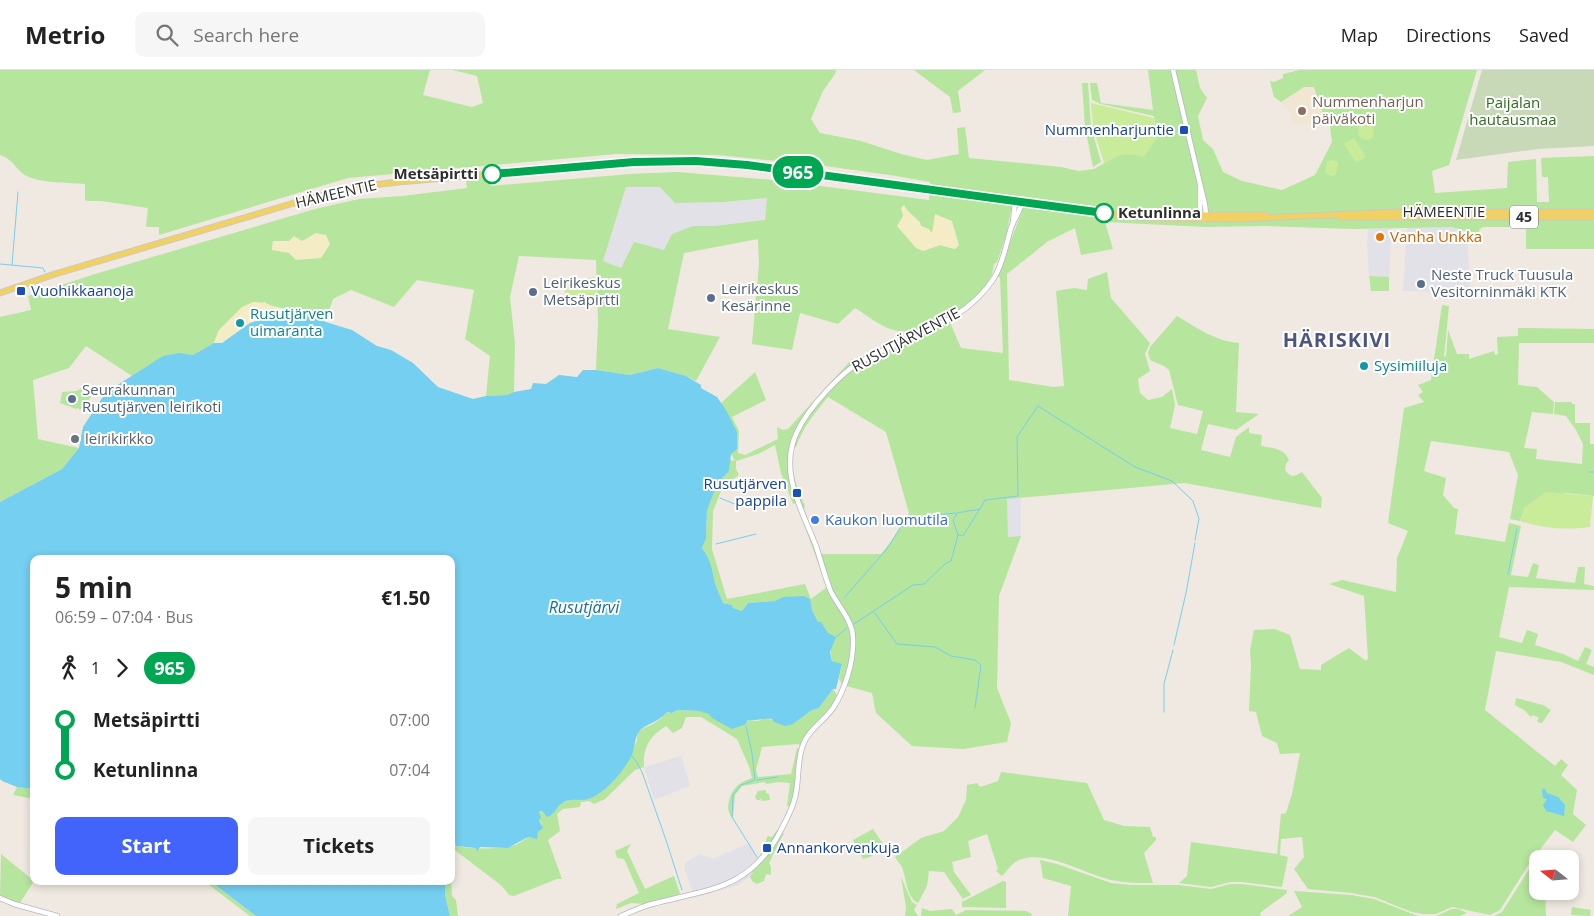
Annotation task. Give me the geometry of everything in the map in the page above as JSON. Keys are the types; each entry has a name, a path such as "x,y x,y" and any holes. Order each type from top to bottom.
{"main road":[{"path":"1173,70 1200,184 1203,216"},
{"name":"HÄMEENTIE","path":"0,293 55,274 323,195 357,187 634,162 696,161 747,165 1131,216 1203,216 1238,219 1399,212 1594,212"},
{"name":"RUSUTJÄRVENTIE","path":"1013,224 1015,201"},
{"name":"RUSUTJÄRVENTIE","path":"620,916 648,905 707,891 732,882 752,870 760,862 778,836 796,798 800,753 805,738 833,708 845,683 854,640 849,622 828,583 815,543 792,486 790,462 795,434 821,398 849,369 886,348 938,326 957,315 978,297 994,277 1013,224 1021,209 1022,202"},
{"name":"HÄMEENTIE","path":"1291,216 1594,217"},
{"path":"0,898 19,906 57,916"}],"shaded area":[{"path":"1304,87 1314,87 1324,117 1329,118 1329,125 1291,124 1291,113 1281,102"},
{"path":"626,187 660,187 724,202 768,198 765,220 714,226 693,226 664,250 621,268 603,261"},
{"path":"1407,227 1451,227 1467,230 1470,286 1468,292 1403,291"},
{"path":"1392,228 1389,277 1369,276 1368,229"},
{"path":"1021,497 1021,536 1008,537 1007,499"},
{"path":"681,756 690,786 654,800 644,767"},
{"path":"749,843 758,858 749,868 753,872 750,877 738,885 695,898 685,871 685,863 699,854 713,859"}],"green space":[{"path":"0,70 430,70 423,95 472,107 483,103 477,76 452,70 836,70 823,91 811,119 820,133 861,141 927,160 959,154 957,128 965,127 969,158 1061,167 1079,171 1094,169 1120,154 1129,153 1157,138 1154,116 1101,104 1092,100 1090,83 1097,83 1101,103 1153,110 1148,70 1196,70 1200,88 1207,98 1198,116 1203,140 1213,149 1223,172 1242,181 1282,190 1315,175 1332,142 1329,118 1324,117 1314,87 1304,87 1281,102 1274,97 1270,81 1274,82 1283,78 1283,74 1300,70 1477,70 1449,165 1432,171 1435,193 1507,188 1508,162 1536,159 1537,202 1549,202 1548,177 1542,177 1541,158 1594,156 1594,249 1526,249 1526,227 1483,227 1478,234 1451,227 1353,229 1264,226 1206,227 1105,222 1113,249 1081,255 1075,228 1047,242 1007,274 1009,380 1053,387 1064,386 1056,291 1074,288 1087,290 1088,279 1107,272 1111,298 1150,343 1145,354 1150,371 1138,379 1140,393 1148,400 1162,397 1172,389 1175,405 1170,428 1197,434 1203,411 1178,405 1169,370 1150,360 1148,353 1150,347 1177,316 1214,337 1239,343 1236,412 1259,414 1236,430 1208,424 1201,450 1230,457 1236,437 1249,427 1249,433 1262,435 1261,446 1277,449 1287,456 1289,460 1285,470 1289,474 1295,476 1302,472 1322,498 1321,508 1185,483 1007,499 1008,537 1021,536 999,596 997,688 1011,723 1007,742 963,749 912,746 876,713 872,693 846,686 805,736 801,746 798,744 762,747 756,770 758,777 791,774 797,748 800,749 795,792 791,807 787,806 790,783 778,782 767,784 764,782 742,786 735,795 733,819 728,807 732,793 744,781 752,778 737,739 701,717 686,717 682,728 673,733 666,726 655,734 646,748 644,767 635,770 605,799 594,804 589,801 581,802 580,807 563,809 557,814 560,831 548,840 562,879 557,879 514,896 509,895 502,886 456,851 455,843 456,846 470,848 494,848 509,847 518,844 528,837 533,838 542,824 539,820 539,813 542,811 545,815 562,803 576,798 583,800 596,794 613,782 637,741 640,731 657,722 667,712 672,713 677,710 699,711 747,720 758,721 764,718 793,724 812,710 819,708 833,689 837,695 842,684 839,679 842,665 832,661 828,633 821,623 818,622 812,610 783,597 776,601 748,603 742,611 733,608 732,605 723,603 715,583 709,560 702,548 706,539 707,511 717,484 729,471 730,460 735,461 730,447 726,417 721,403 755,372 766,400 732,417 739,431 738,453 745,455 778,439 777,427 783,430 788,429 852,359 861,359 917,332 897,331 889,328 879,324 855,308 838,324 800,313 792,350 752,344 759,264 758,239 684,253 668,329 720,337 696,381 658,368 630,375 596,370 598,322 596,260 519,256 510,297 515,344 514,392 508,395 486,396 490,356 465,339 474,290 417,280 394,307 351,290 333,299 325,322 294,314 287,309 271,306 264,302 219,330 214,343 193,355 167,356 132,376 86,346 69,368 33,380 38,439 79,448 62,469 0,502 0,317 31,310 28,296 95,274 315,209 359,199 467,188 466,180 487,178 491,186 630,174 678,172 774,180 929,200 930,182 825,166 718,155 616,154 348,178 159,235 159,227 146,227 148,208 101,201 86,201 85,184 32,178 23,173 5,157 0,155","holes":["626,187 660,187 675,203 724,202 767,198 765,220 714,226 693,226 672,234 664,250 634,242 621,268 603,261","1011,210 1022,211 997,277 1000,277 1003,353 961,348 949,320 987,289 994,264 997,262 1007,233","907,211 920,222 921,226 932,233 934,228 955,249 940,245 923,251 897,226","273,241 302,241 272,250","828,397 886,432 909,513 881,554 821,554 804,509 805,506 794,477 792,463 794,447 796,447 806,427","775,445 781,473 793,504 796,503 827,587 811,599 805,584 727,599 712,549 713,511 723,486 739,475 736,469 736,461 758,454"]},
{"path":"914,70 985,70 958,91 961,112 953,113 950,97"},
{"name":"Paijalan hautausmaa","path":"1482,70 1594,70 1594,146 1538,149 1456,160"},
{"path":"1082,83 1088,83 1091,127 1101,162 1093,167 1085,127"},
{"path":"1091,103 1154,118 1157,138 1144,157 1123,155 1104,163 1093,128"},
{"path":"1373,115 1373,137 1366,140 1359,137 1358,119"},
{"path":"1354,138 1366,157 1356,163 1344,144"},
{"path":"1327,161 1338,162 1336,175 1332,176 1325,173"},
{"path":"1369,276 1389,277 1389,291 1371,291"},
{"path":"595,277 597,297 565,302 565,284 568,281"},
{"path":"1442,305 1449,306 1444,357 1446,356 1448,330 1457,354 1469,354 1469,359 1494,351 1495,355 1498,354 1497,337 1518,336 1518,328 1594,329 1594,343 1519,343 1518,385 1537,387 1554,402 1553,414 1532,412 1524,448 1537,449 1536,459 1582,464 1583,444 1566,416 1554,414 1555,402 1571,402 1575,404 1575,423 1590,423 1590,444 1594,444 1594,496 1566,493 1525,507 1520,521 1510,519 1518,475 1509,452 1431,441 1424,471 1446,478 1443,495 1454,508 1458,509 1455,534 1505,542 1509,523 1521,526 1511,575 1528,577 1533,563 1539,565 1536,578 1575,583 1578,567 1585,567 1584,584 1594,586 1594,590 1509,587 1499,637 1522,643 1527,630 1538,634 1535,645 1578,661 1585,647 1592,650 1586,664 1594,667 1594,675 1561,662 1496,651 1485,710 1555,766 1561,759 1568,765 1561,775 1577,790 1573,814 1586,825 1573,842 1555,830 1540,850 1529,850 1529,864 1500,910 1490,915 1452,907 1436,914 1423,914 1412,912 1374,897 1308,889 1294,869 1304,857 1302,837 1281,839 1280,855 1288,857 1282,887 1242,882 1230,882 1211,887 1179,883 1187,876 1191,842 1277,854 1281,814 1286,813 1292,794 1300,753 1280,754 1277,743 1262,736 1256,712 1249,711 1250,650 1254,630 1275,629 1290,635 1300,669 1321,670 1321,665 1349,648 1366,661 1368,658 1364,596 1329,584 1342,580 1396,592 1397,558 1408,531 1388,523 1404,408 1424,402 1418,395 1423,392 1418,385 1431,380"},
{"path":"83,388 91,397 80,410 60,403 62,392 76,391"},
{"path":"1546,492 1593,496 1590,527 1555,528 1520,521 1525,507"},
{"path":"1516,698 1543,705 1551,710 1542,723 1540,723 1537,721 1539,718 1533,715 1531,717 1515,705"},
{"path":"1001,772 1087,783 1104,820 1124,826 1150,827 1156,840 1144,853 1153,883 1111,880 1066,864 1032,857 1016,862 1002,876 996,871 998,869 987,834 968,841 971,857 952,862 954,872 971,895 963,899 944,872 929,871 927,886 918,903 909,892 902,867 895,857 921,838 944,831 958,817 966,800 967,785 977,783 980,787 998,781"},
{"path":"17,787 30,789 30,798 13,795"},
{"path":"766,790 770,800 762,801 761,798 757,800 755,797 758,791"},
{"path":"873,829 885,847 870,857 863,859 853,840"},
{"path":"777,830 784,833 769,863 771,875 766,874 764,881 757,884 750,877 753,872 749,868 761,853 768,836 772,837"},
{"path":"631,844 627,851 645,889 674,876 680,894 644,904 631,903 616,909 617,904 639,893 624,859 617,858 615,851"},
{"path":"1,854 30,878 31,885 18,906 0,898"},
{"path":"1040,860 1111,883 1178,885 1211,889 1230,884 1242,884 1287,890 1287,893 1260,913 1261,916 1068,916 1071,886 1043,878"},
{"path":"1529,869 1529,900 1545,900 1546,916 1494,916 1502,912"},
{"path":"901,877 912,902 917,905 914,910 918,916 905,916 906,907"},
{"path":"1003,881 1006,882 1006,908 962,907 962,902"},
{"path":"209,885 215,885 256,916 250,916"},
{"path":"446,885 451,885 452,896 456,900 458,916 450,916 445,895"},
{"path":"1294,891 1351,895 1374,899 1418,916 1288,916 1302,907"},
{"path":"1572,907 1591,910 1590,916 1571,915"},
{"path":"922,908 930,911 952,909 956,915 966,910 1026,911 1032,914 1031,916 921,916"},
{"path":"1452,909 1459,909 1467,913 1460,916 1436,916"}],"sand":[{"path":"904,205 921,226 929,229 932,233 935,214 952,221 959,245 955,249 940,245 923,251 916,248 897,226 903,216 901,208"},
{"path":"316,233 326,235 330,244 321,258 296,260 289,253 272,250 273,241 288,242 294,236 302,241"},
{"name":"Rusutjärven uimaranta","path":"253,302 285,309 294,314 257,321 247,325 224,341 214,343 219,330 242,307"}],"water":[{"name":"Rusutjärvi","path":"280,314 294,314 352,330 377,346 391,350 413,363 438,387 473,399 507,395 531,389 533,383 546,384 559,375 577,377 583,370 630,375 658,368 686,376 701,385 701,388 717,397 737,432 737,449 731,454 729,471 717,484 707,511 706,539 702,548 709,560 723,603 732,605 733,608 742,611 748,603 775,601 783,597 804,596 810,599 812,610 818,622 821,622 828,633 836,637 830,652 832,661 842,664 836,689 833,689 819,708 812,710 793,724 785,726 774,722 772,719 747,720 746,724 732,729 712,718 709,714 699,711 677,710 672,713 667,712 639,732 631,757 617,777 604,790 590,798 564,802 547,817 542,811 539,812 541,818 539,820 543,828 538,832 537,839 528,837 508,848 480,847 477,851 476,848 456,846 455,843 455,555 30,555 30,789 17,787 2,781 0,779 0,502 62,469 79,448 83,427 102,398 119,384 163,356 179,353 193,355 214,343 222,343 250,323"},
{"path":"1544,788 1547,793 1558,797 1565,805 1564,816 1546,811 1543,805 1547,799 1543,798 1542,790"},
{"path":"215,885 446,885 445,895 450,916 256,916"}],"waterway":[{"path":"12,265 18,192"},
{"path":"0,264 43,268 45,272"},
{"path":"854,624 913,585 924,584 945,564 951,561 958,535 953,520 957,513 980,509 985,500 1018,496 1017,437 1038,406 1135,467 1172,481 1193,501 1199,519 1195,540"},
{"path":"1589,472 1594,472"},
{"path":"720,498 742,507"},
{"path":"958,535 963,536 979,510"},
{"path":"844,598 886,550 907,518 956,513"},
{"path":"1508,574 1517,529"},
{"path":"716,544 756,534"},
{"path":"1174,645 1195,543"},
{"path":"874,612 897,644 935,647 951,656 975,660 981,665 975,708"},
{"path":"836,637 847,628"},
{"path":"1164,712 1164,684 1173,650"},
{"path":"746,726 755,780 741,785 733,795 732,817 757,857"},
{"path":"632,756 642,772 682,890"},
{"path":"757,780 778,777"}],"bus line":[{"name":"965","path":"492,174 634,162 696,161 747,165 1104,213"}],"place":[{"name":"Nummenharjun päiväkoti","path":"1302,111"},
{"name":"Nummenharjuntie","path":"1184,130"},
{"name":"Metsäpirtti","path":"492,174"},
{"name":"Ketunlinna","path":"1104,213"},
{"name":"Vanha Unkka","path":"1380,237"},
{"name":"Neste Truck Tuusula Vesitorninmäki KTK","path":"1421,284"},
{"name":"Vuohikkaanoja","path":"21,291"},
{"name":"Leirikeskus Metsäpirtti","path":"533,292"},
{"name":"Leirikeskus Kesärinne","path":"711,298"},
{"name":"Rusutjärven uimaranta","path":"240,323"},
{"name":"Sysimiiluja","path":"1364,366"},
{"name":"Seurakunnan Rusutjärven leirikoti","path":"72,399"},
{"name":"leirikirkko","path":"75,439"},
{"name":"Rusutjärven pappila","path":"797,493"},
{"name":"Kaukon luomutila","path":"815,520"},
{"name":"Annankorvenkuja","path":"767,848"}],"district":[{"name":"HÄRISKIVI","path":"1337,340"}]}
